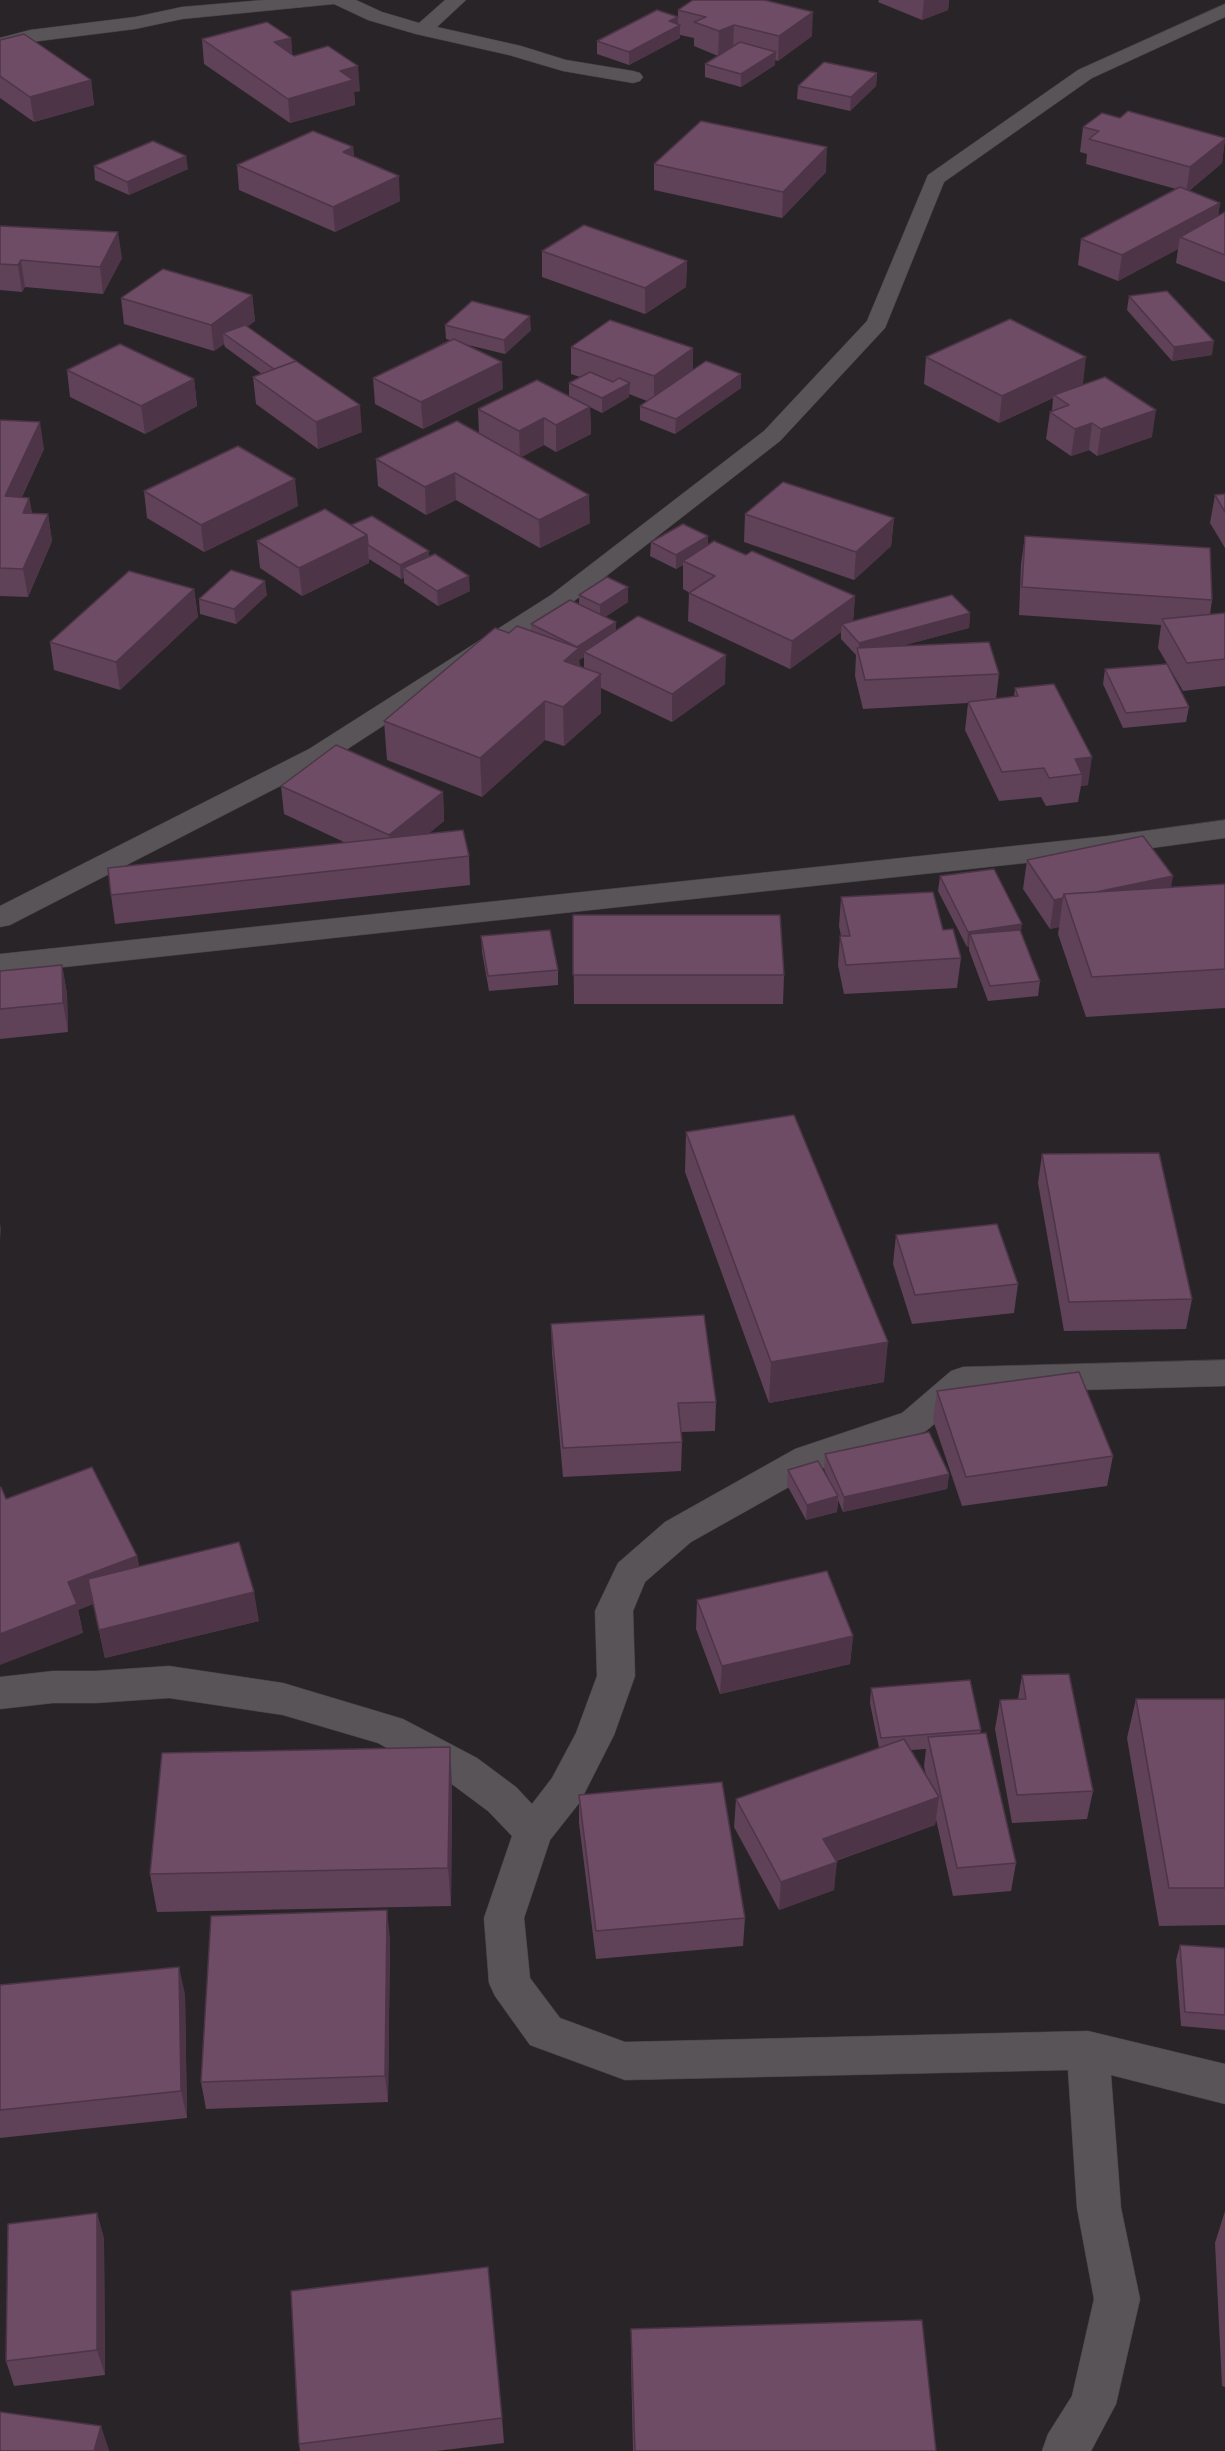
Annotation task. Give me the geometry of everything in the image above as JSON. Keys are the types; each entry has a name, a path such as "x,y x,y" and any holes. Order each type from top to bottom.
{"street":[{"path":"0,44 30,36 135,23 182,13 328,0"},
{"path":"340,0 375,16 423,30 514,50 563,64 633,77"},
{"path":"423,30 456,0"},
{"path":"0,918 319,755 560,600 772,436 878,323 935,179 1085,74 1225,10"},
{"path":"0,964 1096,846 1225,829"},
{"path":"1225,1373 963,1380 914,1422 808,1459 678,1532 631,1573 614,1611 616,1676 595,1735 566,1790 533,1832 504,1918 510,1983 545,2032 625,2061 1088,2050 1225,2084"},
{"path":"0,1692 53,1687 96,1687 169,1682 283,1698 389,1730 463,1770 502,1799 533,1832"},
{"path":"1065,2451 1093,2404 1117,2299 1099,2208 1088,2050"}],"building":[{"path":"693,0 764,0 813,12 779,36 734,25 719,31 694,22 706,17 678,10"},
{"path":"657,10 678,17 669,21 680,25 629,52 597,41"},
{"path":"267,22 291,38 274,42 294,56 328,46 358,66 340,71 353,80 288,99 202,39"},
{"path":"24,34 91,80 30,97 0,76 0,40"},
{"path":"740,42 776,52 741,74 705,64"},
{"path":"824,62 877,73 851,97 798,86"},
{"path":"1128,111 1225,139 1190,167 1089,139 1099,131 1083,127 1102,113 1120,118"},
{"path":"701,121 827,147 783,192 654,164"},
{"path":"313,131 353,147 343,152 399,176 333,207 237,165"},
{"path":"153,141 186,156 127,182 94,166"},
{"path":"1180,187 1220,203 1122,255 1081,239"},
{"path":"1225,212 1225,255 1180,237"},
{"path":"584,225 687,261 645,288 542,251"},
{"path":"0,226 118,232 100,267 21,260 18,265 0,264"},
{"path":"163,269 252,295 211,325 121,298"},
{"path":"1167,291 1214,341 1174,347 1129,296"},
{"path":"472,301 530,316 504,340 445,325"},
{"path":"1010,319 1086,357 1002,396 926,357"},
{"path":"610,320 693,348 654,376 571,347"},
{"path":"245,325 296,361 274,369 223,333"},
{"path":"454,339 502,362 421,402 373,378"},
{"path":"120,344 194,379 141,406 67,370"},
{"path":"296,361 360,405 316,422 253,377"},
{"path":"706,361 741,374 676,419 640,406"},
{"path":"590,372 613,382 619,378 630,383 602,398 569,383"},
{"path":"1105,377 1156,410 1101,429 1092,423 1075,429 1050,412 1069,405 1054,395"},
{"path":"537,380 590,407 556,425 544,418 519,431 478,409"},
{"path":"0,420 40,422 5,496 29,498 23,513 48,514 23,569 0,568"},
{"path":"457,421 589,495 539,520 455,473 425,487 376,459"},
{"path":"238,446 295,479 201,525 144,491"},
{"path":"783,482 894,518 856,552 745,514"},
{"path":"1225,494 1225,512 1215,495"},
{"path":"325,509 367,535 299,568 257,541"},
{"path":"372,516 429,551 400,565 368,545 367,535 351,525"},
{"path":"683,524 708,536 676,555 651,542"},
{"path":"1025,536 1210,548 1212,600 1022,587"},
{"path":"714,541 746,555 752,551 855,596 792,641 689,593 715,576 683,561"},
{"path":"435,554 469,576 437,591 403,568"},
{"path":"231,570 265,581 234,609 199,599"},
{"path":"129,571 194,589 116,662 50,642"},
{"path":"607,577 628,587 600,605 579,595"},
{"path":"952,595 970,613 859,643 842,624"},
{"path":"570,600 616,622 577,647 531,624"},
{"path":"1225,613 1225,659 1187,663 1162,619"},
{"path":"638,616 726,655 672,694 584,652"},
{"path":"517,626 579,648 564,661 601,674 563,707 545,701 480,758 384,721 495,628 509,633"},
{"path":"989,642 999,674 865,680 857,648"},
{"path":"1167,664 1189,707 1126,713 1105,669"},
{"path":"1054,684 1092,757 1075,759 1082,774 1049,778 1044,768 1002,772 968,702 1018,696 1015,688"},
{"path":"336,745 443,792 389,835 281,786"},
{"path":"463,830 469,856 111,895 108,868"},
{"path":"1143,836 1173,876 1096,892 1064,894 1063,898 1054,900 1027,860"},
{"path":"994,869 1022,924 968,932 940,876"},
{"path":"1225,884 1225,969 1092,977 1064,894"},
{"path":"933,892 943,930 953,929 961,958 846,965 840,936 850,936 841,897"},
{"path":"573,915 780,915 784,975 573,975"},
{"path":"550,930 558,970 488,976 481,936"},
{"path":"1020,930 1040,981 990,986 970,934"},
{"path":"62,965 63,1003 0,1009 0,971"},
{"path":"794,1115 888,1342 771,1362 686,1132"},
{"path":"1159,1153 1192,1299 1069,1302 1042,1154"},
{"path":"997,1224 1018,1284 915,1295 896,1235"},
{"path":"704,1315 716,1402 678,1403 682,1442 563,1448 551,1324"},
{"path":"1079,1372 1113,1456 966,1477 937,1391"},
{"path":"929,1432 949,1474 844,1497 825,1454"},
{"path":"818,1461 838,1496 807,1505 788,1470"},
{"path":"92,1467 137,1556 68,1582 77,1604 0,1634 0,1488 6,1499"},
{"path":"239,1542 254,1592 99,1630 88,1579"},
{"path":"827,1571 853,1636 722,1666 697,1600"},
{"path":"1069,1674 1093,1791 1017,1795 1000,1700 1026,1699 1022,1675"},
{"path":"970,1680 981,1730 881,1738 871,1688"},
{"path":"1136,1699 1225,1699 1225,1888 1169,1888"},
{"path":"986,1733 1016,1863 957,1868 928,1737"},
{"path":"904,1739 939,1797 823,1839 837,1862 781,1882 736,1799"},
{"path":"450,1747 448,1868 150,1874 162,1753"},
{"path":"722,1782 745,1918 596,1931 579,1795"},
{"path":"387,1910 385,2076 201,2082 211,1916"},
{"path":"1180,1945 1225,1948 1225,2015 1185,2012"},
{"path":"179,1967 181,2091 0,2110 0,1985"},
{"path":"97,2213 97,2350 6,2361 8,2224"},
{"path":"488,2267 502,2418 299,2444 291,2291"},
{"path":"922,2320 936,2451 635,2451 631,2329"},
{"path":"0,2412 101,2426 94,2451 0,2451"}]}
